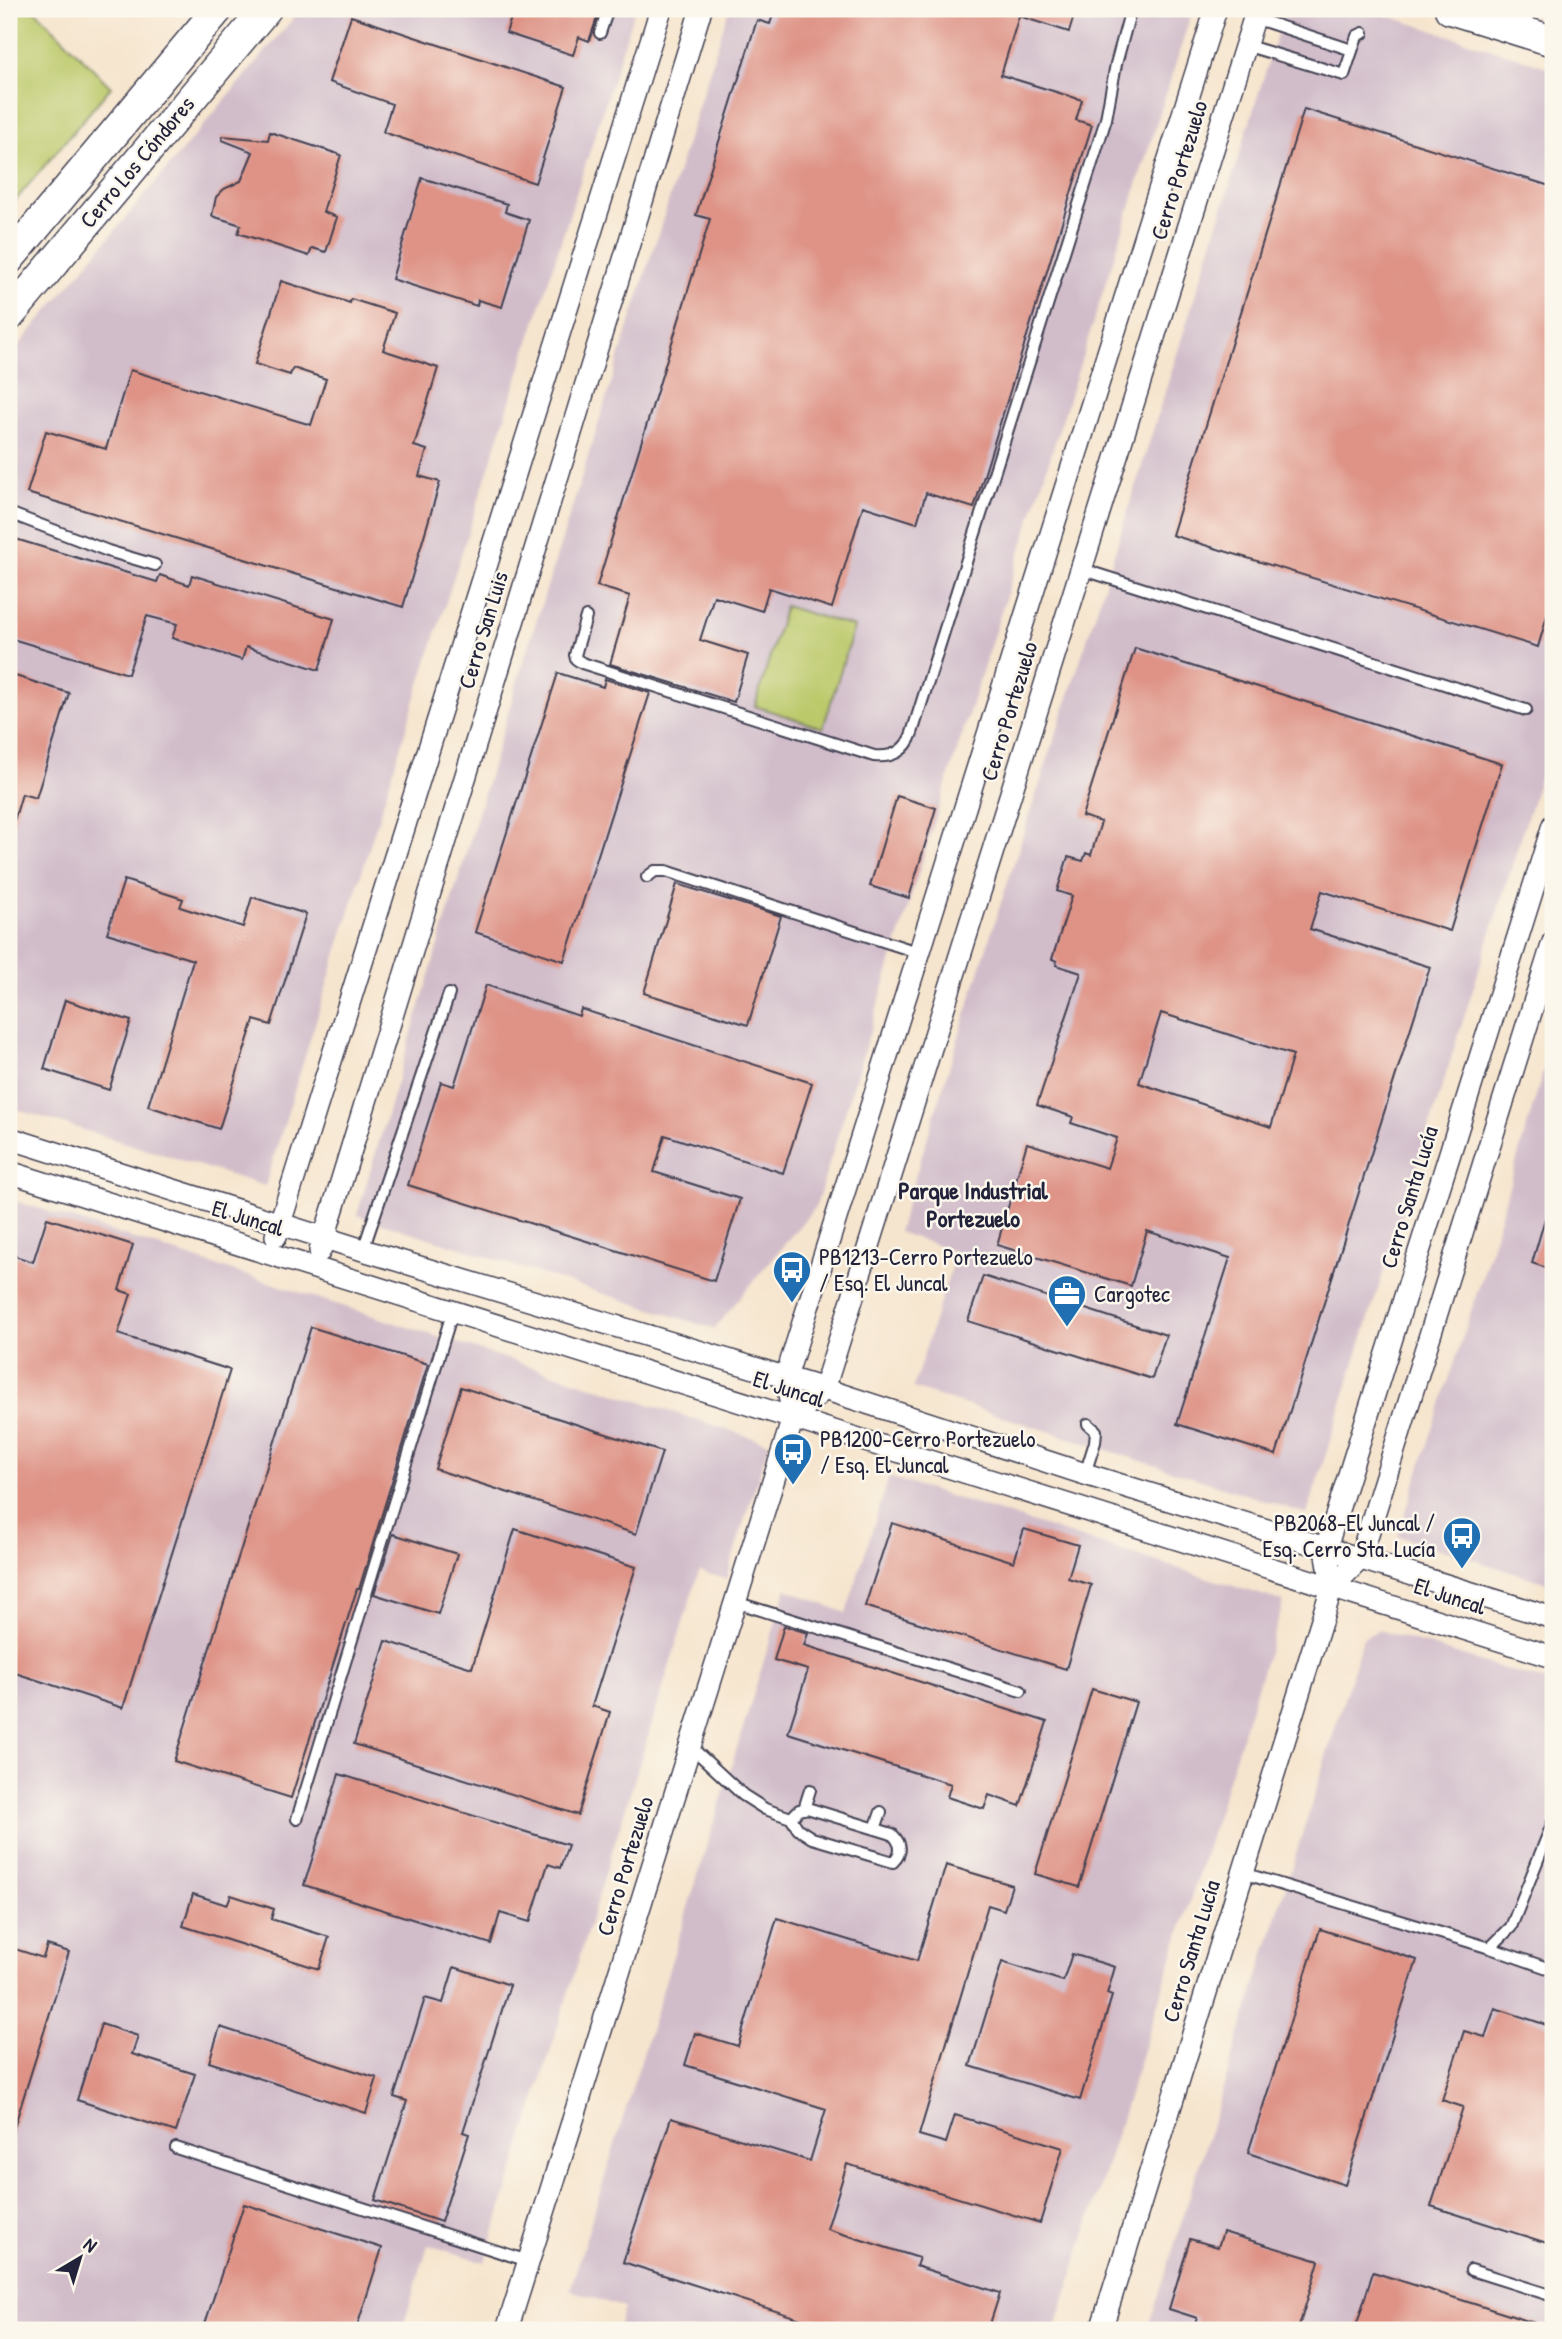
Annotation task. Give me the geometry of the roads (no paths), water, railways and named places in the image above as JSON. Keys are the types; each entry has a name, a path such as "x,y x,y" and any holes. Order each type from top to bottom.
{"street":[{"name":"Cerro Los Cóndores","path":"9,259 218,9"},
{"name":"Cerro Los Cóndores","path":"9,316 266,9"},
{"name":"Cerro San Luis","path":"271,1252 661,9"},
{"name":"Cerro San Luis","path":"316,1267 701,9"},
{"name":"Cerro Portezuelo","path":"507,2330 793,1418 786,1377 1216,9"},
{"path":"1450,9 1553,41"},
{"name":"Cerro Portezuelo","path":"793,1418 824,1389 1255,13"},
{"name":"Cerro Santa Lucía","path":"1101,2330 1332,1587 1326,1548 1553,825"},
{"name":"Cerro Santa Lucía","path":"1332,1587 1360,1559 1553,942"},
{"name":"El Juncal","path":"9,1138 363,1250 786,1377 1085,1474 1553,1619"},
{"name":"El Juncal","path":"9,1172 271,1252 1553,1657"}],"lane":[{"path":"600,33 608,9"},
{"path":"586,617 575,654 576,659 582,663 874,756 893,755 906,746 1106,119 1115,64 1131,9"},
{"path":"1255,13 1352,50"},
{"path":"1245,45 1344,75 1357,36 1363,33"},
{"path":"9,513 108,551 155,565"},
{"path":"1081,569 1526,710"},
{"path":"647,877 655,871 666,871 920,953"},
{"path":"363,1250 449,994"},
{"path":"297,1819 453,1310"},
{"path":"1085,1474 1096,1431 1088,1424"},
{"path":"736,1602 1021,1692"},
{"path":"690,1746 743,1795 765,1809 791,1818 798,1829 812,1838 893,1862 899,1857 901,1849 892,1834 807,1808 799,1810 791,1818"},
{"path":"804,1809 810,1790"},
{"path":"875,1829 881,1812"},
{"path":"1490,1948 1511,1927 1553,1822"},
{"path":"1243,1873 1490,1948 1553,1970"},
{"path":"176,2148 528,2261"},
{"path":"1471,2270 1553,2296"}],"place":[{"name":"PB1213-Cerro Portezuelo / Esq. El Juncal","path":"792,1304"},
{"name":"Cargotec","path":"1067,1328"},
{"name":"PB1200-Cerro Portezuelo / Esq. El Juncal","path":"793,1486"},
{"name":"PB2068-El Juncal / Esq. Cerro Sta. Lucía","path":"1462,1570"}],"district":[{"name":"Parque Industrial Portezuelo","path":"973,1205"}]}
